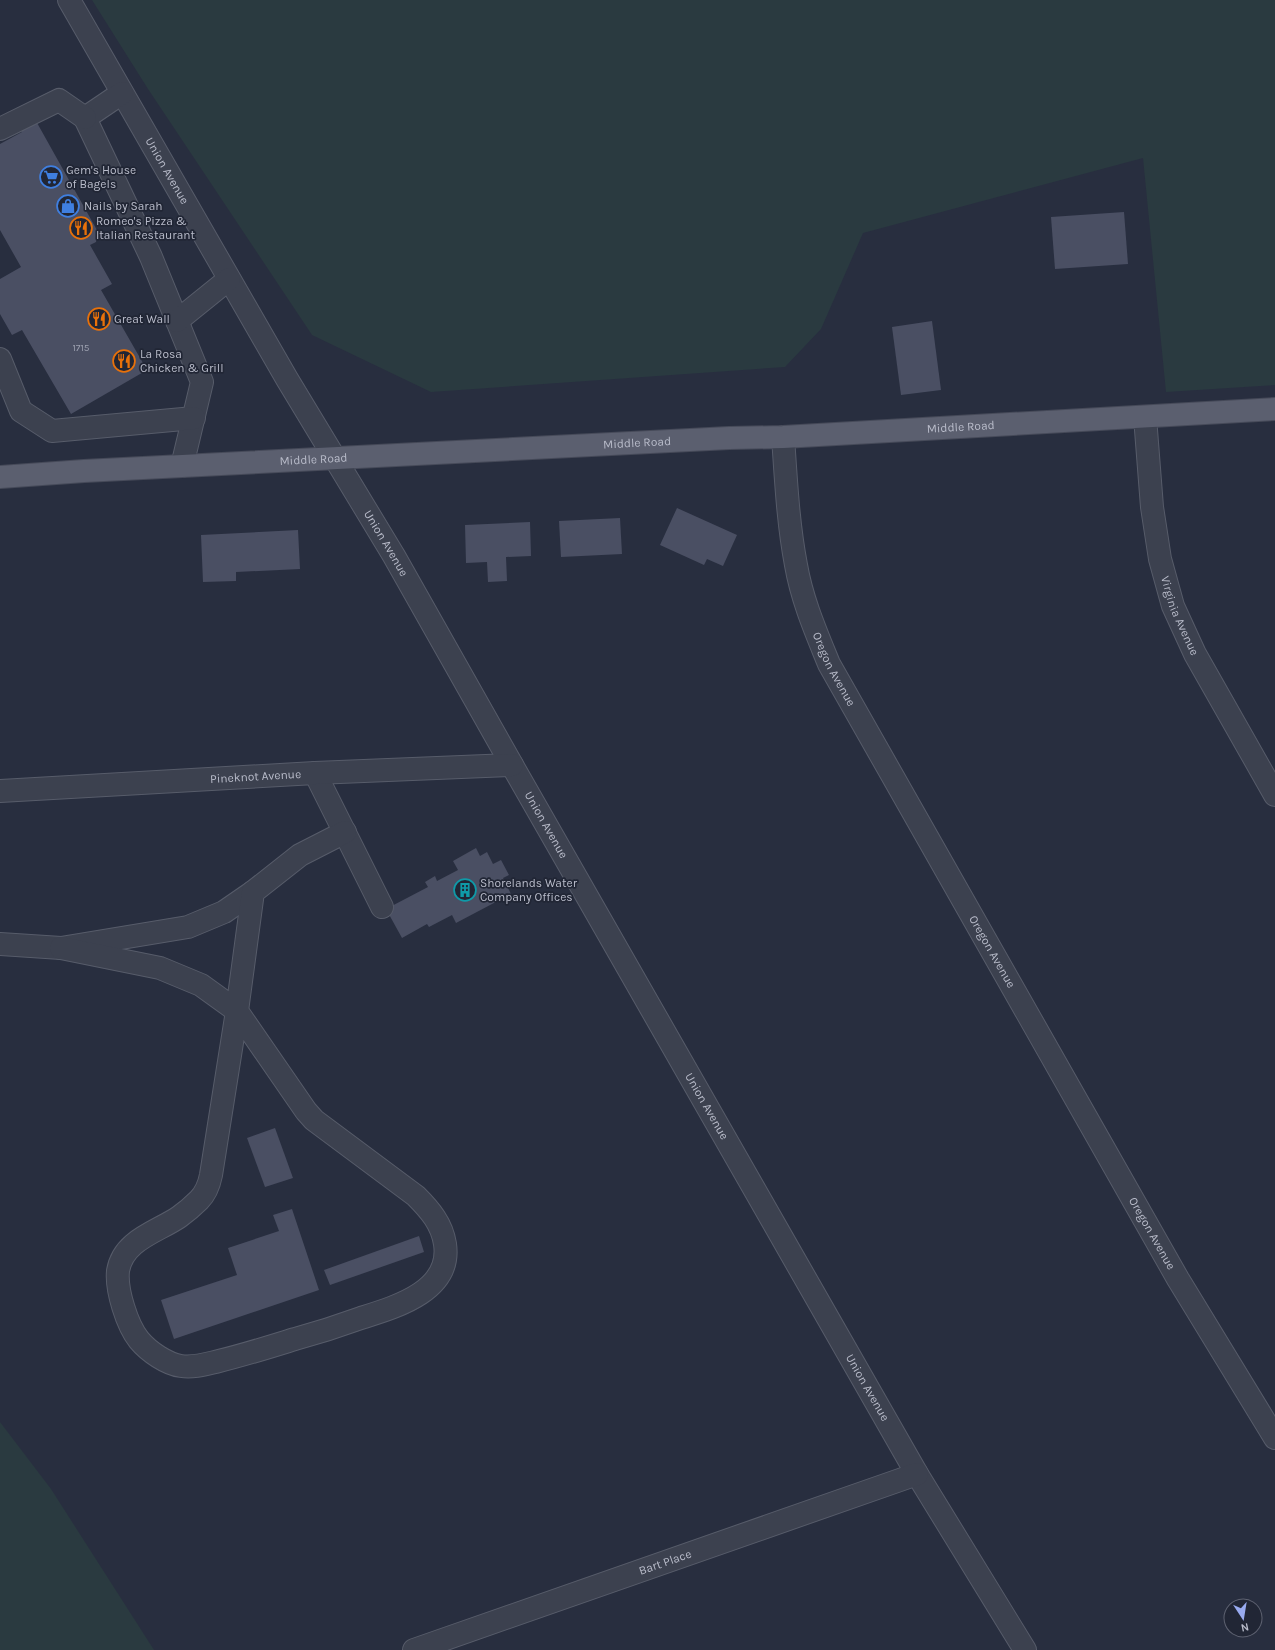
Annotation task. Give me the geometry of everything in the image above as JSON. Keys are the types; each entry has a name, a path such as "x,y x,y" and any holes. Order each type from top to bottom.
{"main road":[{"name":"Middle Road","path":"0,477 335,458 729,438 783,437 1275,409"}],"street":[{"name":"Union Avenue","path":"68,0 229,279 394,556 917,1474 1025,1650"},
{"path":"85,118 122,93"},
{"path":"0,129 59,100 85,118 151,257 202,382 182,466"},
{"path":"177,322 229,279"},
{"path":"0,359 21,411 52,431 194,418"},
{"name":"Virginia Avenue","path":"1145,417 1153,514 1160,560 1173,606 1195,654 1275,795"},
{"name":"Oregon Avenue","path":"783,437 791,535 796,567 810,617 829,664 1178,1279 1275,1438"},
{"name":"Pineknot Avenue","path":"0,792 315,773 512,765"},
{"path":"315,773 382,907"},
{"path":"61,948 188,927 224,912 253,892 300,855 345,832"},
{"path":"0,944 61,948 160,968 201,985 237,1011 306,1111 314,1120 416,1196 426,1206 440,1227 446,1251 445,1263 438,1277 428,1288 414,1298 400,1305 326,1330 244,1355 194,1367 170,1364 139,1340 123,1306 118,1284 118,1271 122,1259 131,1246 145,1236 179,1217 200,1200 207,1189 211,1175 237,1011 253,892"},
{"name":"Bart Place","path":"414,1650 917,1474"}],"shaded area":[{"path":"92,0 1275,0 1275,385 1166,392 1143,158 863,233 821,329 785,367 431,392 312,335 148,89"},
{"path":"0,1422 51,1489 154,1650 0,1650"}],"building":[{"path":"36,121 98,232 96,242 90,245 112,284 101,290 147,370 71,414 22,330 12,335 0,314 0,279 21,267 0,230 0,144 22,132 21,130"},
{"path":"1124,212 1128,264 1055,269 1051,217"},
{"path":"932,321 941,390 901,395 892,327"},
{"path":"677,508 737,535 723,566 707,559 704,565 660,545"},
{"path":"620,518 622,554 561,557 559,521"},
{"path":"530,522 531,556 506,557 507,581 488,582 487,562 466,563 465,525"},
{"path":"298,530 300,569 236,572 236,581 203,582 201,535"},
{"name":"Shorelands Water Company Offices","path":"476,848 480,856 487,852 493,864 501,860 509,875 503,878 511,894 456,923 452,915 429,927 427,924 402,938 386,909 428,887 425,882 435,876 437,881 458,870 453,861"},
{"path":"275,1128 293,1178 265,1187 247,1138"},
{"path":"292,1209 319,1290 174,1339 161,1300 237,1275 228,1248 279,1231 273,1215"},
{"path":"419,1236 424,1252 330,1285 324,1270"}],"place":[{"name":"Gem's House of Bagels","path":"51,177"},
{"name":"Nails by Sarah","path":"68,206"},
{"name":"Romeo's Pizza & Italian Restaurant","path":"81,228"},
{"name":"Great Wall","path":"99,319"},
{"name":"La Rosa Chicken & Grill","path":"124,361"},
{"name":"Shorelands Water Company Offices","path":"465,890"}]}
